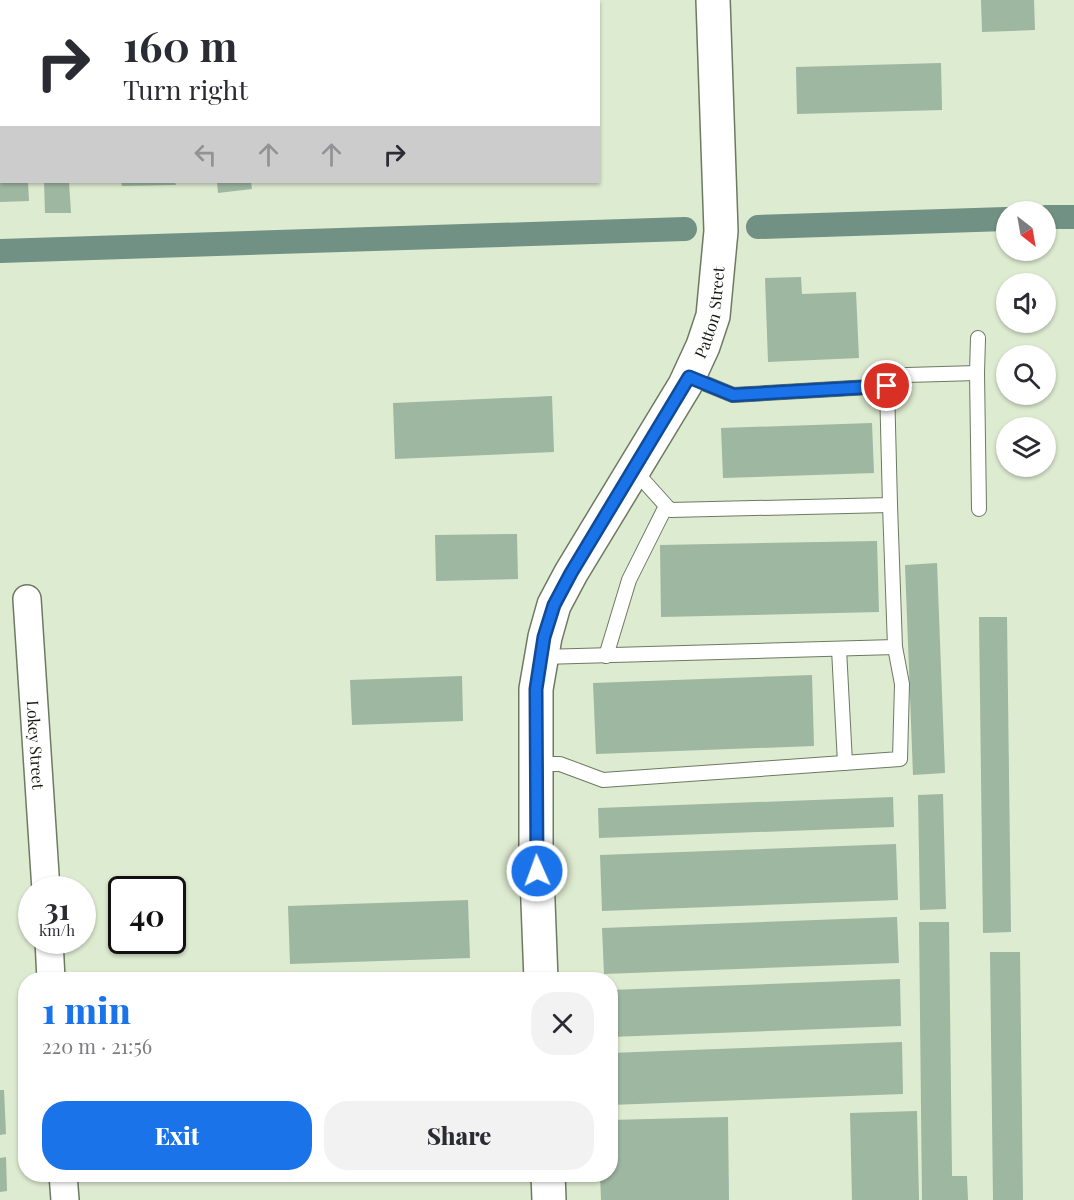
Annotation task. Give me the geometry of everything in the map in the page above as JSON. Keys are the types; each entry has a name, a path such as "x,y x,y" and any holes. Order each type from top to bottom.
{"street":[{"name":"Patton Street","path":"541,972 535,764 536,689 544,637 554,605 689,377 713,316 721,231 713,0"},
{"name":"Lokey Street","path":"27,599 45,876"},
{"path":"50,954 51,972"},
{"path":"64,1182 65,1200"},
{"path":"548,1182 549,1200"}],"lane":[{"path":"978,338 979,509"},
{"path":"689,377 733,395 887,386 907,375 977,373"},
{"path":"535,764 560,764 603,780 900,759 902,684 896,647 887,386"},
{"path":"634,470 670,510 890,505"},
{"path":"606,656 629,580 666,506"},
{"path":"541,657 896,647"},
{"path":"839,649 845,763"}],"building":[{"path":"981,0 1034,0 1035,30 982,32"},
{"path":"941,63 942,110 797,114 796,67"},
{"path":"0,183 28,183 29,201 0,202"},
{"path":"44,183 69,183 71,213 45,213"},
{"path":"121,183 175,183 176,185 122,186"},
{"path":"217,183 251,183 252,189 218,193"},
{"path":"801,277 802,294 856,292 859,358 768,362 765,278"},
{"path":"552,396 554,452 395,459 393,403"},
{"path":"872,423 874,473 723,478 721,428"},
{"path":"517,534 518,579 436,581 435,535"},
{"path":"877,541 879,612 661,617 660,545"},
{"path":"937,563 945,773 913,775 905,565"},
{"path":"979,617 1007,617 1011,932 983,933"},
{"path":"812,675 814,746 596,754 593,683"},
{"path":"462,676 463,721 352,725 350,680"},
{"path":"943,794 946,909 920,910 918,795"},
{"path":"893,797 894,827 599,838 598,808"},
{"path":"896,844 898,900 602,911 600,855"},
{"path":"468,900 470,958 290,964 288,906"},
{"path":"897,917 899,963 618,973 604,972 602,928"},
{"path":"919,922 949,922 952,1176 967,1176 968,1200 922,1200"},
{"path":"990,952 1020,952 1023,1200 993,1200"},
{"path":"900,979 901,1026 618,1037 618,990"},
{"path":"902,1042 903,1094 618,1105 618,1053"},
{"path":"0,1090 4,1090 6,1134 0,1135"},
{"path":"917,1111 919,1200 852,1200 850,1113"},
{"path":"728,1117 729,1200 601,1200 600,1182 618,1182 618,1120"},
{"path":"6,1157 7,1191 0,1192 0,1158"}],"waterway":[{"path":"1056,217 1074,217"},
{"path":"758,227 996,219"},
{"path":"0,251 685,229"}],"route":[{"path":"537,871 536,689 544,637 554,605 571,573 689,377 733,395 887,386"}]}
